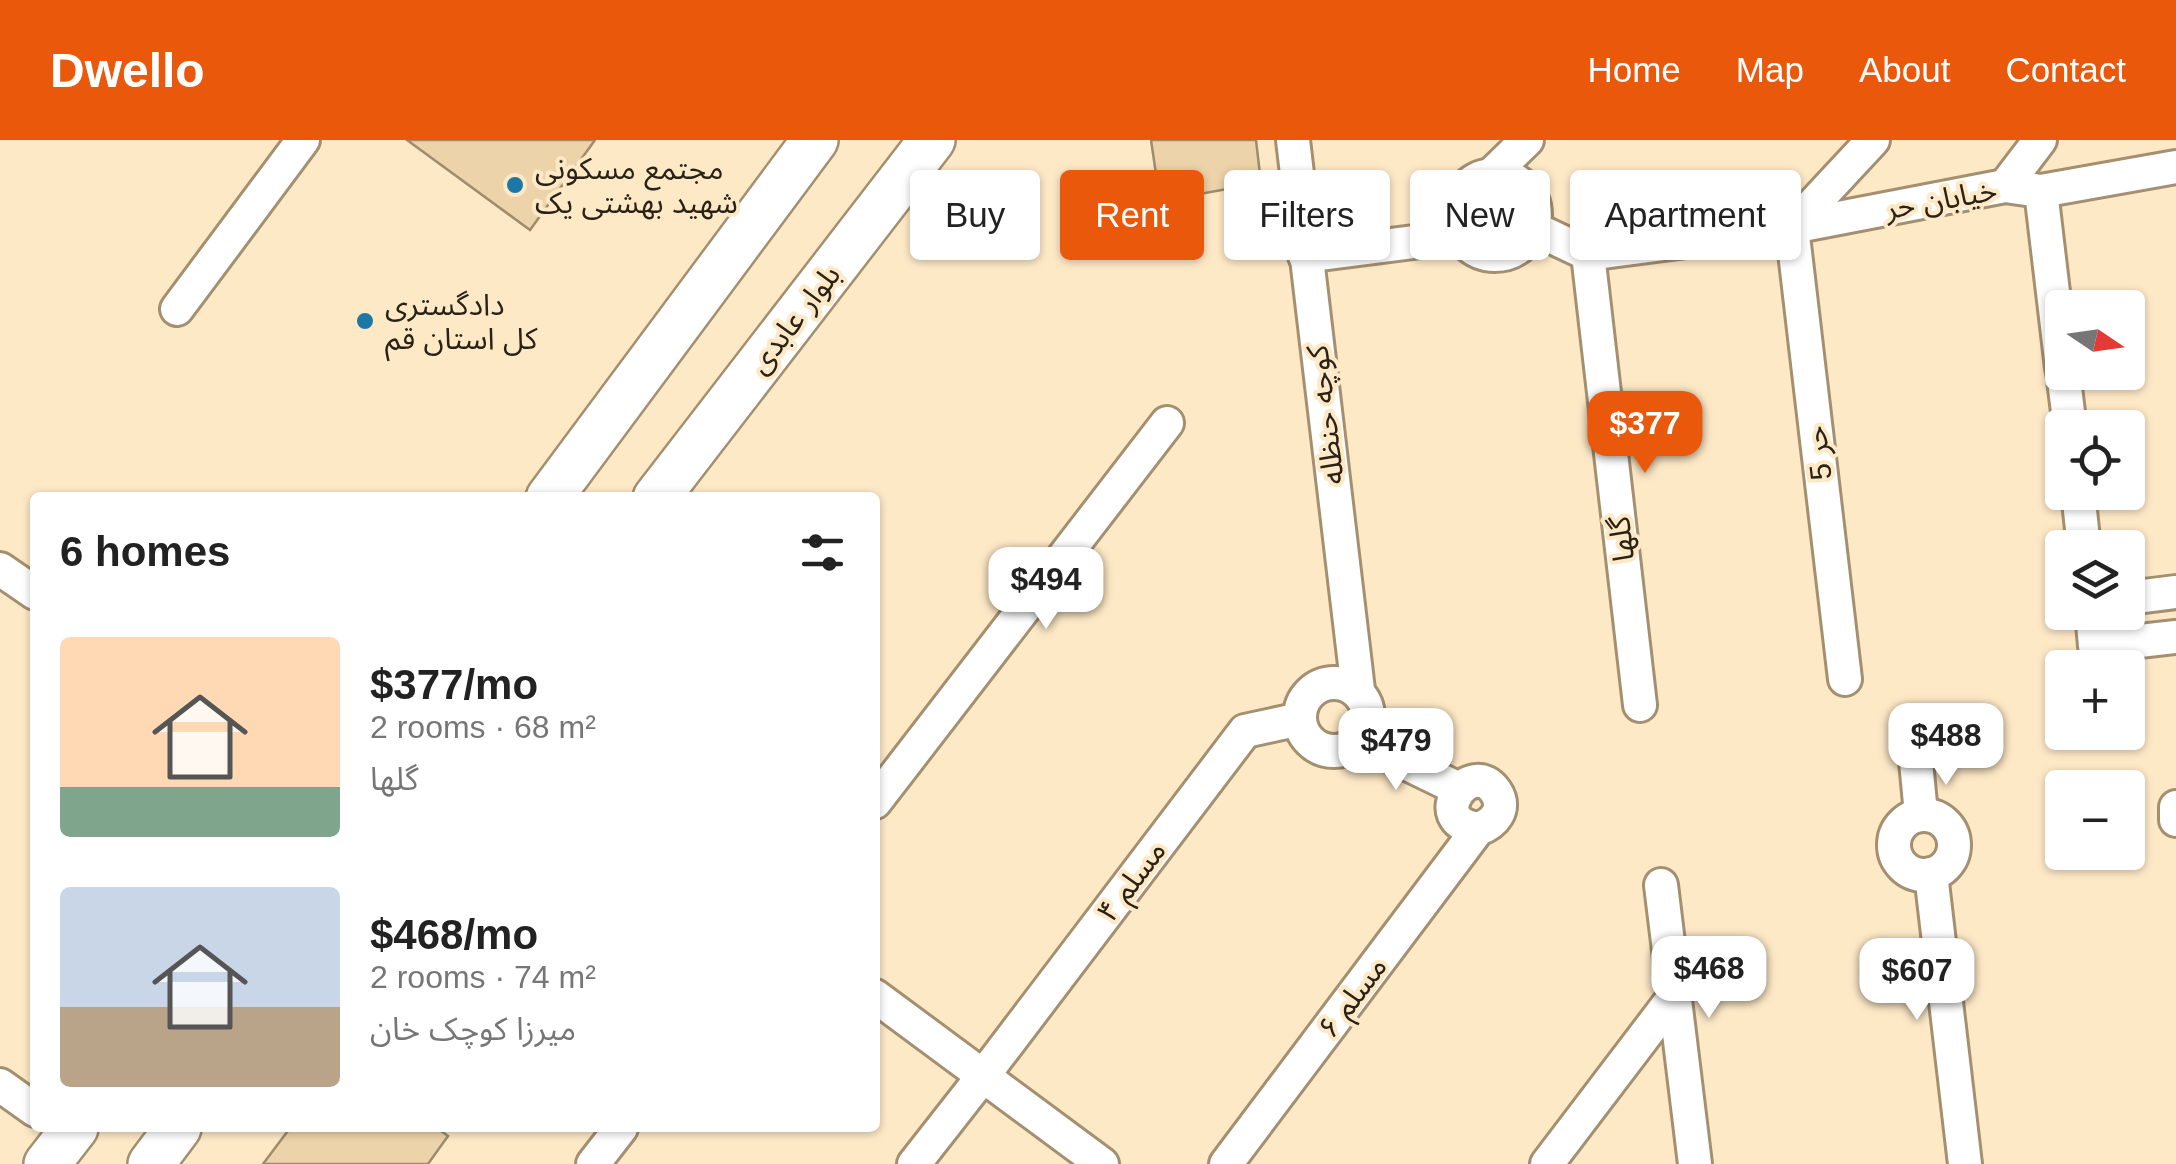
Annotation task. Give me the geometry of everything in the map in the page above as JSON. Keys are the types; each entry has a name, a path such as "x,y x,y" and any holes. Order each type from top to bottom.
{"main road":[{"path":"553,492 815,140"},
{"name":"بلوار عابدی","path":"661,492 932,140"},
{"path":"151,1164 175,1132"}],"street":[{"path":"176,309 302,140"},
{"name":"کوچه حنظله","path":"1293,140 1296,170"},
{"path":"1497,170 1527,140"},
{"path":"1801,217 1873,140"},
{"path":"2005,186 2040,140"},
{"name":"خیابان حر","path":"1801,225 2005,186 2041,191 2176,167"},
{"path":"2041,191 2053,290"},
{"name":"کوچه حنظله","path":"1306,260 1358,690"},
{"name":"گلها","path":"1589,260 1640,705"},
{"name":"حر 5","path":"1796,260 1845,679"},
{"path":"880,796 1167,423"},
{"path":"0,569 30,590"},
{"path":"2145,596 2176,592"},
{"path":"2094,630 2095,646 2176,637"},
{"path":"1327,682 1343,683 1358,690 1368,706 1368,724 1360,741 1346,750 1330,752 1315,746 1304,734 1300,719 1302,702 1312,690 1327,682"},
{"name":"مسلم ۴","path":"914,1164 1245,731 1300,719"},
{"name":"مسلم ۶","path":"1226,1164 1478,829 1489,826 1497,817 1498,794 1490,786 1468,782 1459,789 1360,741"},
{"path":"1916,751 1921,814 1903,823 1894,851 1904,868 1923,876 1931,874 1965,1164"},
{"path":"2176,807 2176,820"},
{"path":"1661,885 1695,1164"},
{"path":"1547,1164 1674,997"},
{"path":"880,1000 1102,1164"},
{"path":"0,1084 30,1110"},
{"path":"592,1164 618,1132"}],"building":[{"name":"مجتمع مسکونی شهید بهشتی یک","path":"407,140 595,140 530,230"},
{"path":"1151,140 1256,140 1259,170 1224,170 1224,190 1204,193 1204,170 1155,170"},
{"path":"287,1132 442,1132 448,1136 428,1164 263,1164"}],"place":[{"name":"مجتمع مسکونی شهید بهشتی یک","path":"515,185"},
{"name":"دادگستری کل استان قم","path":"365,321"}]}
